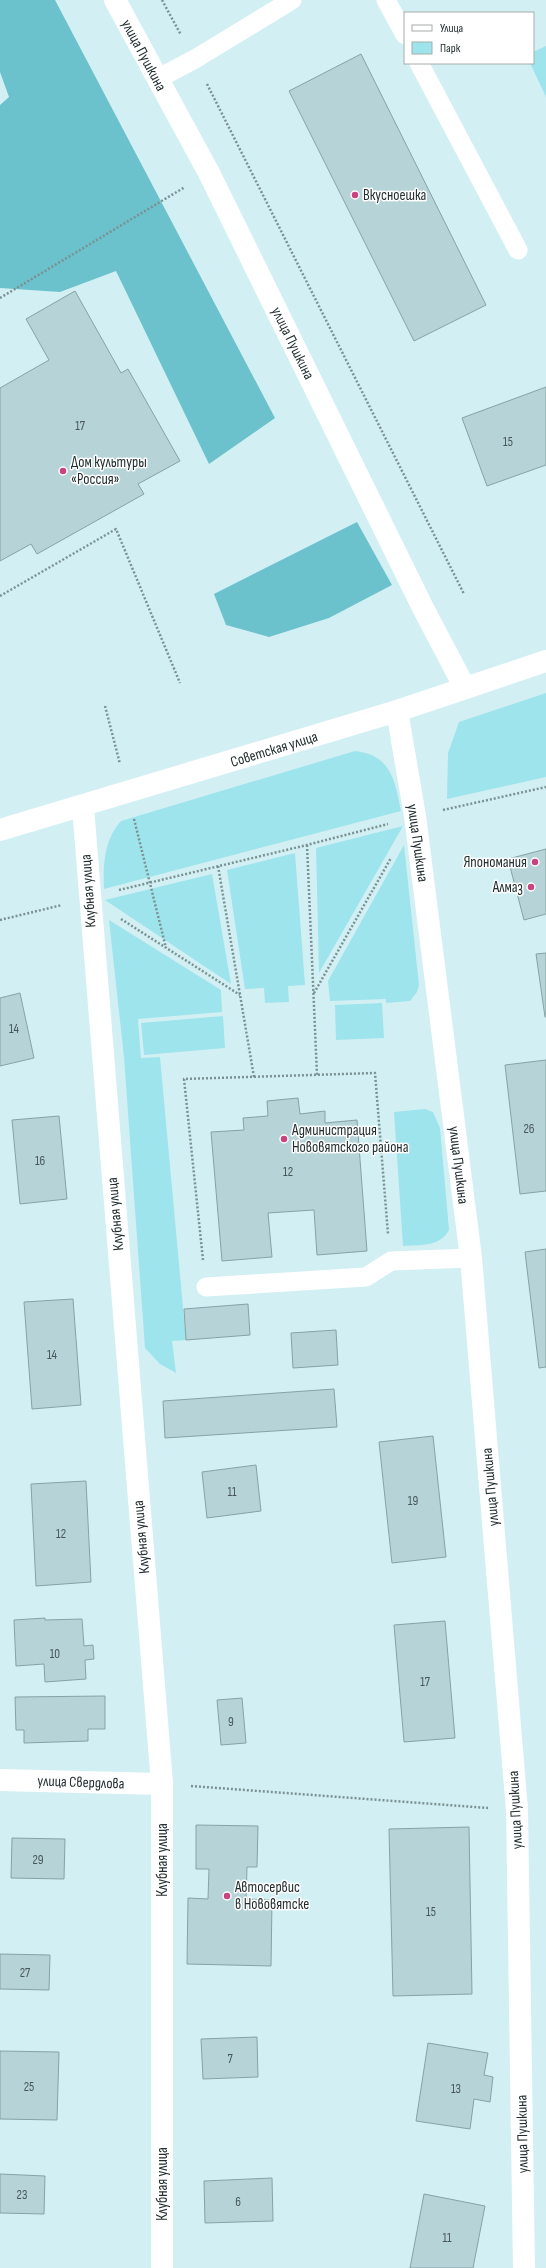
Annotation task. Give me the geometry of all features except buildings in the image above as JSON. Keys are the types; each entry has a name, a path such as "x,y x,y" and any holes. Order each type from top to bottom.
{"street":[{"name":"улица Пушкина","path":"115,0 157,80 209,173 411,583 465,688"},
{"name":"Советская улица","path":"1,828 82,807 397,711 546,661"},
{"name":"улица Пушкина","path":"397,711 415,816 471,1258 517,1810 524,2268"},
{"name":"Клубная улица","path":"82,807 88,898 162,1784 162,2268"},
{"name":"улица Свердлова","path":"0,1780 162,1784"}],"lane":[{"path":"157,80 195,60 292,0"},
{"path":"386,0 404,33"},
{"path":"421,64 518,250"},
{"path":"206,1287 366,1277 391,1261 471,1258"}],"path":[{"path":"162,0 195,60 464,594"},
{"path":"0,298 209,173"},
{"path":"0,596 116,529 180,683"},
{"path":"105,706 166,948"},
{"path":"0,920 307,845 415,816 546,787"},
{"path":"307,845 317,1075"},
{"path":"314,993 391,857"},
{"path":"218,866 254,1077"},
{"path":"88,898 240,996"},
{"path":"206,1287 184,1079 375,1073 391,1261"},
{"path":"162,1784 517,1810"}],"green space":[{"path":"546,46 546,97 530,64 534,64 534,52"},
{"path":"546,693 546,777 447,799 448,753 459,722"},
{"path":"355,751 367,753 377,758 384,764 393,779 401,811 104,889 104,862 108,844 115,828 121,821"},
{"path":"403,826 319,973 316,848"},
{"path":"404,845 419,985 417,992 410,1001 386,1003 386,999 330,1001 328,981"},
{"path":"295,853 305,985 288,986 289,1002 265,1003 264,988 245,989 227,870"},
{"path":"212,874 231,984 105,900"},
{"path":"109,920 221,990 222,1012 138,1019 141,1058 160,1057 186,1340 172,1341 176,1373 160,1364 145,1348 124,1057"},
{"path":"382,1003 384,1038 336,1040 335,1005"},
{"path":"223,1016 225,1048 144,1055 141,1023"},
{"path":"425,1109 433,1112 440,1128 449,1230 445,1236 435,1242 423,1245 403,1246 394,1112"}],"shaded area":[{"path":"0,0 55,0 275,418 209,464 116,271 60,292 0,288 0,105 9,97 0,72"},
{"path":"357,522 392,585 329,618 269,637 226,625 214,594"}],"place":[{"name":"Вкусноешка","path":"355,195"},
{"name":"Дом культуры «Россия»","path":"63,471"},
{"name":"Япономания","path":"535,862"},
{"name":"Алмаз","path":"531,887"},
{"name":"Администрация Нововятского района","path":"284,1139"},
{"name":"Автосервис в Нововятске","path":"227,1896"}]}
